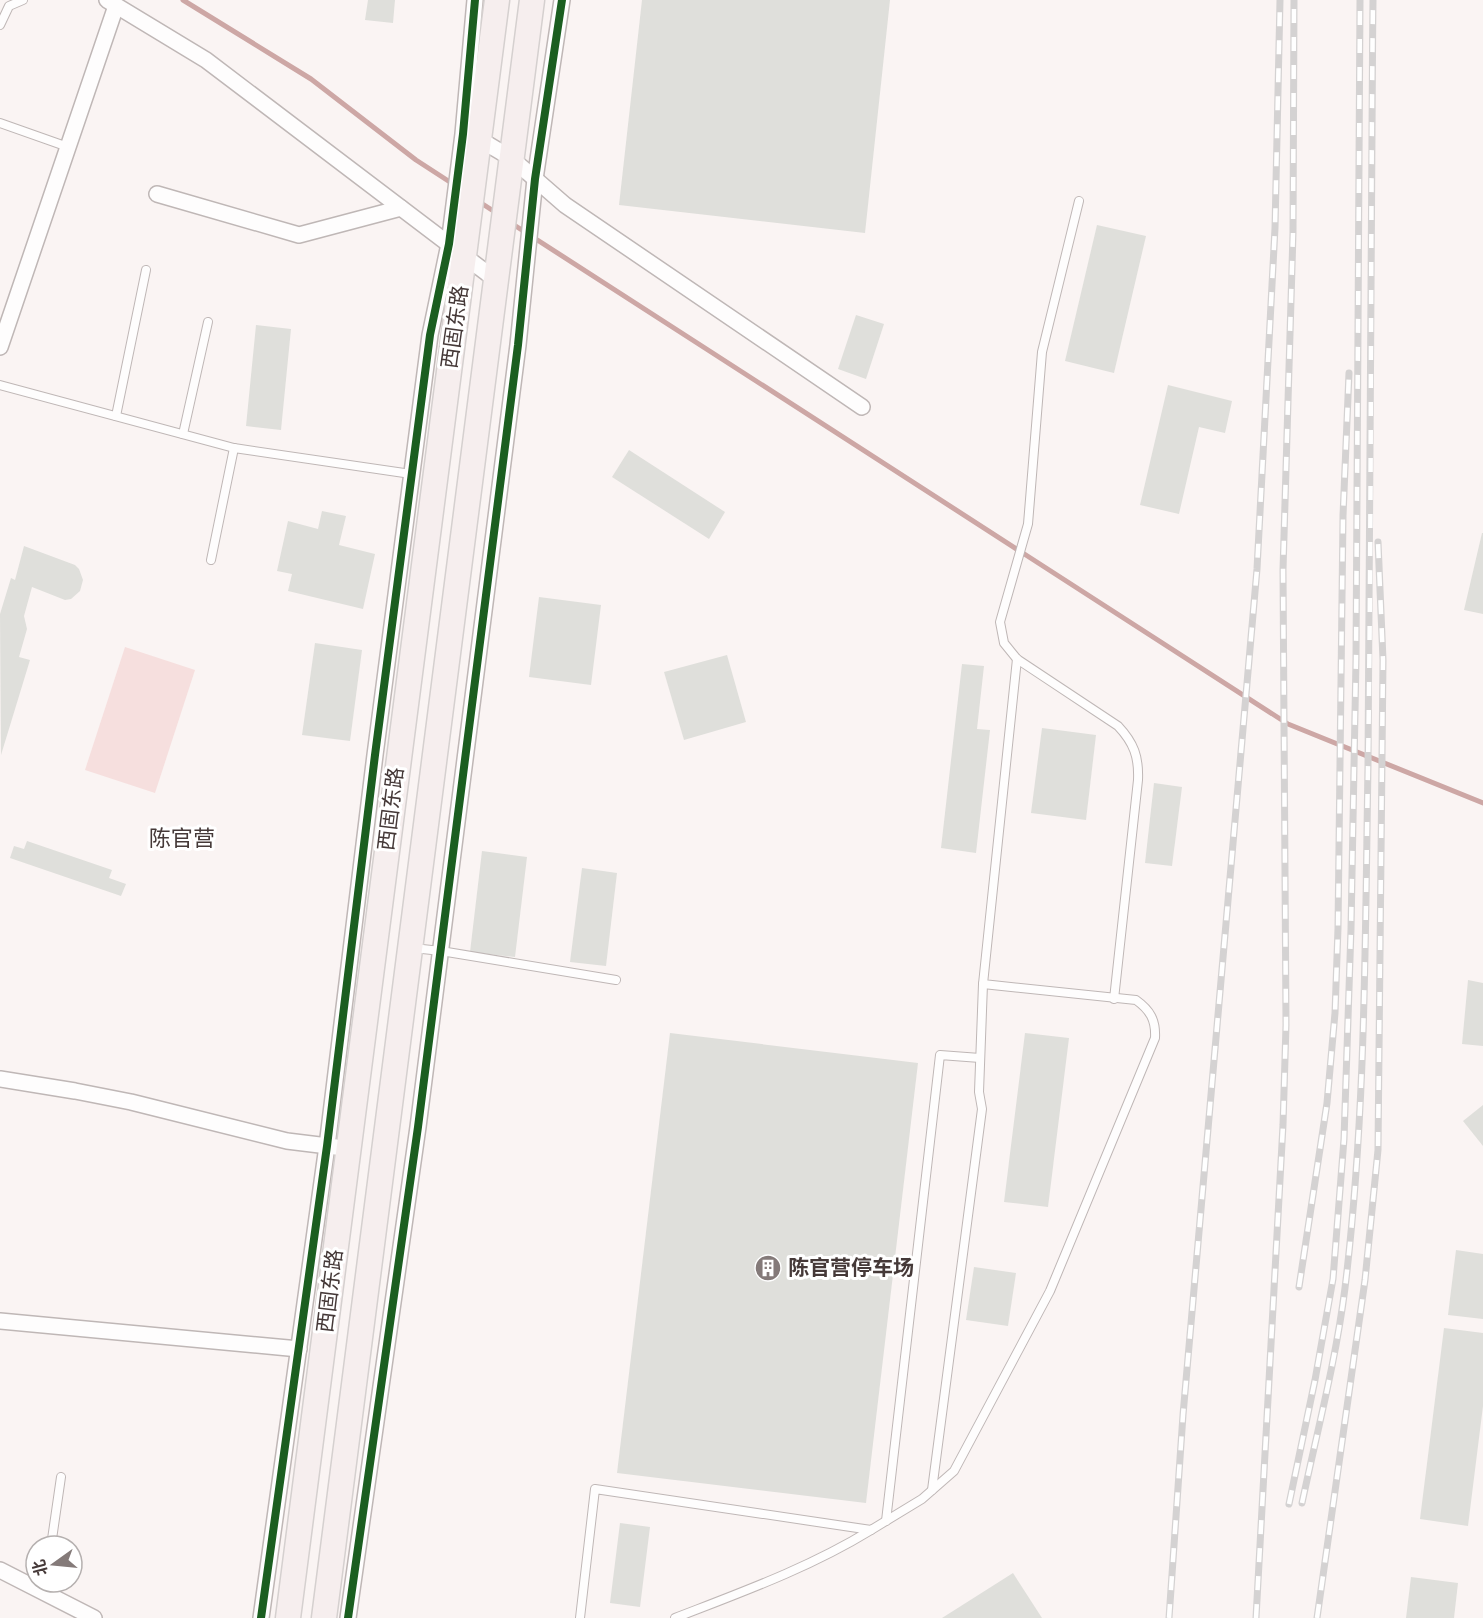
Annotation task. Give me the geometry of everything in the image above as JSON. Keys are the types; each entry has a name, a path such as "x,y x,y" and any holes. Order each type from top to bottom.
{"main road":[{"name":"西固东路","path":"288,1618 338,1148 458,241 497,0"},
{"name":"西固东路","path":"324,1618 532,0"}],"street":[{"path":"475,0 472,149 509,168 565,205 862,407"},
{"path":"348,1618 441,951 518,345 534,186 562,0"},
{"path":"0,347 68,147 111,3 206,60 401,208 458,241 496,280"},
{"path":"157,194 299,235 401,208"},
{"path":"261,1618 299,1349 338,1148 411,474 430,334 458,241"},
{"path":"0,1079 75,1090 287,1141 338,1148"},
{"path":"0,1321 299,1349"},
{"path":"0,1570 24,1579"},
{"path":"55,1594 94,1618"}],"lane":[{"path":"0,25 9,6 22,0"},
{"path":"0,123 68,147"},
{"path":"1079,201 1042,351 1028,525 1000,622 1004,644 1017,659 1118,726 1129,737 1136,751 1139,765 1138,780 1114,999"},
{"path":"116,416 146,270"},
{"path":"183,434 208,322"},
{"path":"0,385 234,448 411,474"},
{"path":"211,560 234,448"},
{"path":"932,1490 982,1108 979,1092 983,984 1017,659"},
{"path":"410,948 616,980"},
{"path":"675,1618 789,1573 844,1546 922,1499 954,1471 1050,1292 1155,1038 1155,1026 1152,1016 1136,1000 983,984"},
{"path":"886,1521 940,1055 980,1058"},
{"path":"53,1534 61,1478"},
{"path":"580,1618 595,1489 871,1530"}],"shaded area":[{"path":"125,647 195,670 155,793 85,770"}],"building":[{"path":"368,0 395,0 393,23 365,20"},
{"path":"642,0 890,0 865,233 619,205"},
{"path":"1097,225 1146,236 1114,373 1065,361"},
{"path":"856,315 884,324 866,379 838,369"},
{"path":"256,325 291,329 281,430 246,426"},
{"path":"1168,385 1232,401 1225,433 1199,427 1179,514 1140,505"},
{"path":"629,450 725,512 709,539 612,477"},
{"path":"322,511 346,516 339,545 375,554 363,609 288,591 292,574 277,571 288,521 318,529"},
{"path":"1483,533 1483,614 1464,610"},
{"path":"24,546 75,565 83,580 80,591 71,599 65,600 32,587 24,616 27,629 19,657 30,660 1,755 0,614 11,578 15,580"},
{"path":"539,597 601,605 591,685 529,677"},
{"path":"315,643 362,650 350,741 302,735"},
{"path":"727,655 746,722 684,740 664,672"},
{"path":"962,664 984,666 977,729 990,730 976,853 941,848"},
{"path":"1042,728 1096,735 1086,820 1031,813"},
{"path":"1154,783 1182,787 1172,866 1145,863"},
{"path":"27,841 112,870 109,878 126,884 121,896 10,858 14,846 24,849"},
{"path":"482,851 527,857 515,957 470,952"},
{"path":"582,868 617,873 606,966 570,962"},
{"path":"1468,980 1483,983 1483,1046 1462,1044"},
{"name":"陈官营停车场","path":"670,1033 918,1063 866,1503 617,1473"},
{"path":"1025,1033 1069,1038 1048,1207 1004,1202"},
{"path":"1483,1105 1483,1146 1463,1121"},
{"path":"1456,1250 1483,1254 1483,1319 1448,1315"},
{"path":"974,1267 1016,1273 1008,1326 966,1320"},
{"path":"1444,1328 1483,1333 1483,1406 1468,1526 1420,1519"},
{"path":"620,1523 650,1527 640,1607 610,1603"},
{"path":"1013,1573 1042,1618 942,1618"},
{"path":"1411,1577 1458,1583 1454,1618 1406,1618"}],"waterway":[{"path":"183,0 311,79 416,160 453,184"},
{"path":"478,201 498,214"},
{"path":"511,223 1288,724 1483,803"}],"railway":[{"path":"1169,1618 1183,1415 1257,569 1275,228 1280,0"},
{"path":"1256,1618 1283,1125 1286,1025 1283,570 1293,233 1294,0"},
{"path":"1289,1504 1333,1279 1344,1139 1356,659 1360,0"},
{"path":"1302,1503 1331,1369 1345,1288 1361,1093 1369,670 1373,0"},
{"path":"1299,1287 1327,1103 1335,1013 1343,516 1349,373"},
{"path":"1317,1618 1365,1280 1378,1150 1383,660 1378,542"}],"cycle path":[{"path":"261,1618 327,1146 430,335 449,244 463,134 475,0"},
{"path":"348,1618 418,1127 518,345 535,179 562,0"}],"place":[{"name":"陈官营停车场","path":"768,1268"}],"district":[{"name":"陈官营","path":"182,838"}]}
